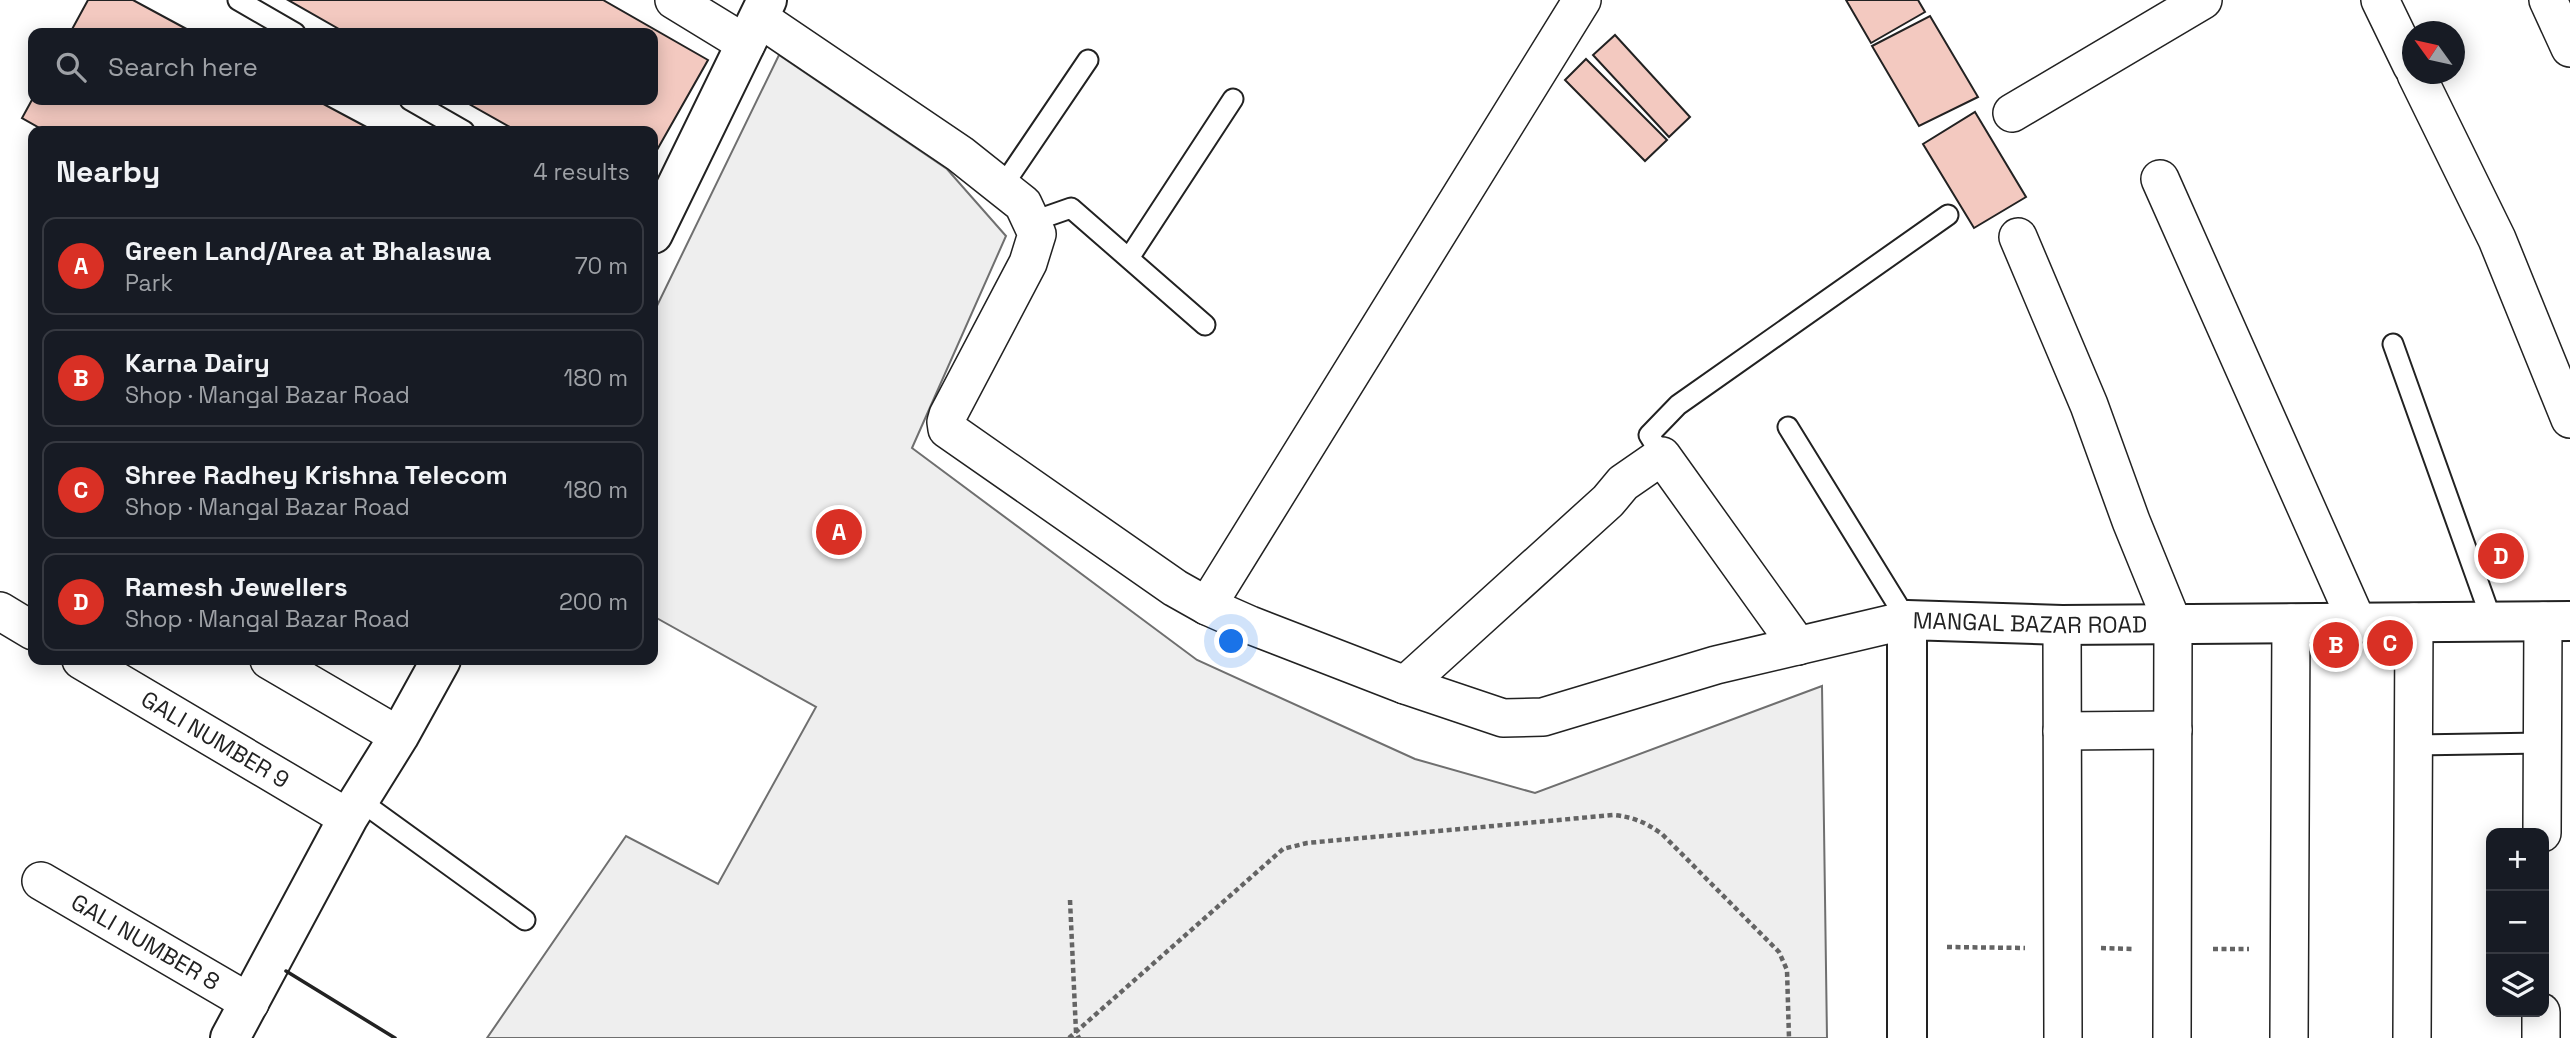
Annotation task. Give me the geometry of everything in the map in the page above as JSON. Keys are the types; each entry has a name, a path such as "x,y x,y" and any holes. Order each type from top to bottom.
{"street":[{"path":"674,0 757,20 960,154 1023,204 1037,234 1028,263 948,415 947,429 1174,588 1207,606 1405,685 1503,718 1533,718 1716,665 1907,620"},
{"path":"1207,606 1582,0"},
{"path":"2012,113 2203,0"},
{"path":"2380,0 2402,44"},
{"path":"2548,0 2570,48"},
{"path":"658,224 757,20"},
{"path":"2421,84 2497,239 2570,419"},
{"path":"2160,179 2357,622"},
{"path":"2018,237 2089,405 2131,521 2173,624 2172,1038"},
{"path":"1405,685 1608,501 1623,483 1662,456 1798,646"},
{"path":"0,611 28,628"},
{"name":"MANGAL BAZAR ROAD","path":"1907,1038 1907,620 2062,625 2557,621"},
{"path":"2542,828 2542,743 2557,621"},
{"path":"2412,1038 2414,622"},
{"path":"2289,1038 2291,623"},
{"path":"2062,625 2063,1038"},
{"name":"GALI NUMBER 9","path":"90,665 353,809"},
{"path":"278,665 399,736"},
{"path":"230,1038 353,809 399,736 438,665"},
{"path":"2062,731 2173,730"},
{"name":"GALI NUMBER 8","path":"41,881 250,1003"},
{"path":"2541,1017 2541,1038"}],"lane":[{"path":"238,0 286,28"},
{"path":"1002,187 1088,60"},
{"path":"1129,258 1233,99"},
{"path":"419,105 455,126"},
{"path":"1031,222 1071,208 1205,325"},
{"path":"1662,456 1649,435 1678,405 1948,215"},
{"path":"2393,344 2492,621"},
{"path":"1788,427 1907,620"},
{"path":"2414,745 2542,743"},
{"path":"353,809 525,919"}],"path":[{"path":"1069,1038 1283,849 1307,843 1613,815 1644,821 1662,834 1779,952 1787,970 1789,1038"},
{"path":"1070,900 1076,1032 1079,1038"}],"shaded area":[{"path":"779,55 947,169 1006,236 912,448 1197,660 1415,759 1535,793 1822,686 1827,1038 487,1038 626,836 718,884 816,707 658,619 658,304"}],"building":[{"path":"88,0 133,0 185,28 73,28"},
{"path":"288,0 603,0 652,28 337,28"},
{"path":"1846,0 1918,0 1925,12 1871,43"},
{"path":"1930,16 1978,97 1919,126 1872,46"},
{"path":"658,31 708,60 658,148 658,126 508,126 471,105 658,105"},
{"path":"1615,35 1690,117 1669,137 1593,55"},
{"path":"1586,59 1667,140 1645,161 1565,80"},
{"path":"29,105 325,105 365,126 36,126 22,118"},
{"path":"1975,112 2026,197 1974,228 1923,144"}],"wall":[{"path":"286,971 395,1038"}],"place":[{"name":"Green Land/Area at Bhalaswa","path":"839,532"},
{"name":"Ramesh Jewellers","path":"2501,556"},
{"name":"Shree Radhey Krishna Telecom","path":"2390,643"},
{"name":"Karna Dairy","path":"2336,645"}]}
